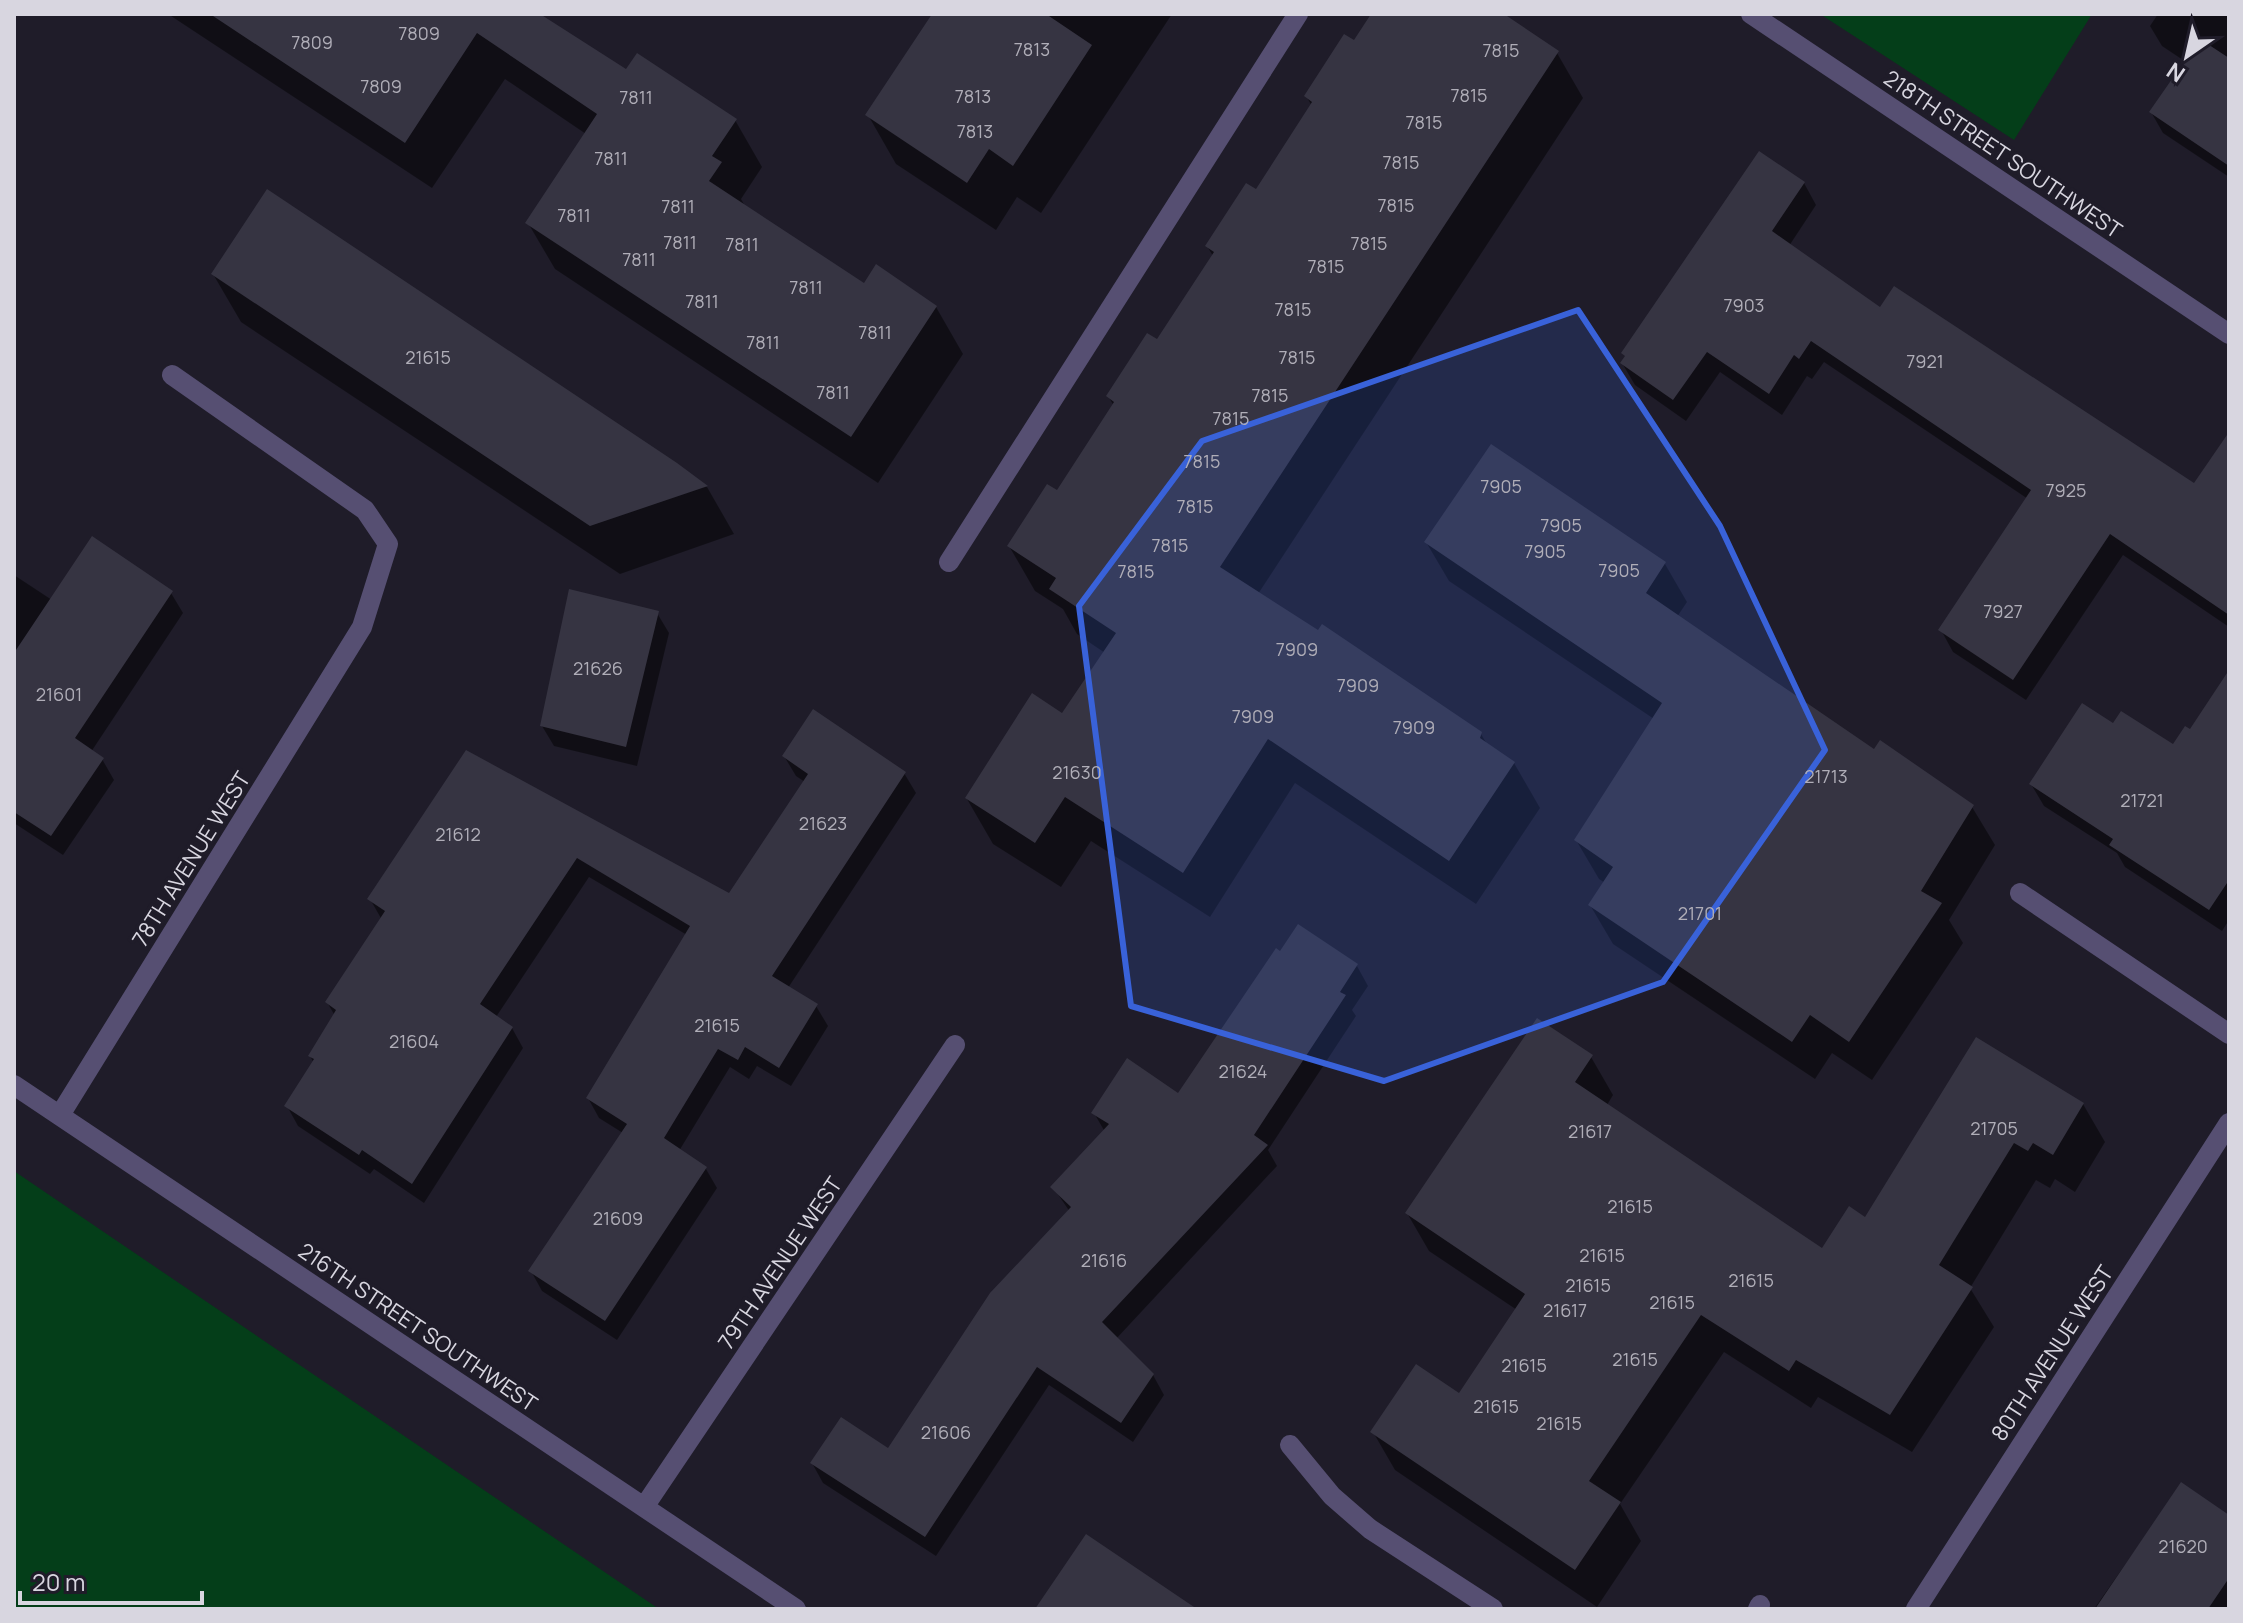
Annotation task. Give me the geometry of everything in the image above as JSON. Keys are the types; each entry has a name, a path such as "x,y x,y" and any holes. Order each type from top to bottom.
{"street":[{"path":"949,562 1298,14"},
{"name":"218TH STREET SOUTHWEST","path":"1751,14 2229,334"},
{"name":"78TH AVENUE WEST","path":"60,1115 362,627 388,544 365,510 172,375"},
{"path":"2020,893 2229,1034"},
{"name":"79TH AVENUE WEST","path":"644,1507 955,1045"},
{"name":"216TH STREET SOUTHWEST","path":"14,1085 796,1609"},
{"name":"80TH AVENUE WEST","path":"1916,1609 2229,1123"},
{"path":"1290,1445 1332,1496 1370,1529 1493,1609"}],"highlighted area":[{"path":"1578,310 1720,526 1825,750 1663,982 1384,1081 1131,1006 1079,606 1202,441"}],"green space":[{"path":"1820,14 2092,14 2014,140"},
{"path":"14,1171 659,1609 14,1609"}],"building":[{"path":"210,14 540,14 626,69 637,53 737,119 712,156 722,162 709,181 864,283 876,264 937,306 851,437 525,223 597,114 477,33 405,143"},
{"path":"932,14 1046,14 1092,45 1013,166 989,149 967,183 865,115"},
{"path":"1371,14 1504,14 1559,51 1220,567 1318,630 1322,624 1482,732 1480,738 1515,762 1449,861 1268,739 1183,873 1065,797 1035,843 965,798 1032,693 1062,713 1116,633 1049,589 1056,578 1007,546 1047,484 1057,490 1114,402 1106,396 1147,333 1157,339 1214,252 1205,246 1246,183 1256,189 1312,102 1304,96 1344,34 1354,40"},
{"path":"2200,39 2229,58 2229,166 2149,112"},
{"path":"1759,151 1805,182 1772,231 1880,307 1894,286 2194,483 2229,432 2229,615 2110,534 2013,680 1938,630 2031,490 1811,341 1799,359 1794,355 1769,394 1707,352 1673,400 1620,363 1625,356 1621,353"},
{"path":"267,189 708,486 590,526 211,274"},
{"path":"1491,444 1666,562 1646,593 1874,749 1880,740 1974,805 1921,891 1942,903 1849,1042 1810,1015 1792,1042 1588,905 1613,867 1574,840 1662,703 1424,542"},
{"path":"92,536 173,591 75,738 104,758 51,836 14,812 14,653"},
{"path":"569,589 659,611 626,747 540,726"},
{"path":"2229,670 2229,880 2209,910 2109,845 2113,839 2029,784 2082,703 2113,723 2121,711 2173,744 2185,726 2190,729"},
{"path":"813,709 906,772 772,976 818,1004 779,1068 745,1047 738,1060 718,1049 664,1138 707,1167 605,1321 528,1271 627,1124 586,1098 690,926 577,858 480,1004 513,1027 412,1184 362,1150 359,1155 284,1106 314,1059 308,1056 336,1010 325,1002 385,911 367,899 466,750 729,893 808,774 782,756"},
{"path":"1298,924 1358,964 1340,992 1346,995 1254,1135 1268,1145 1102,1322 1154,1374 1121,1423 1037,1367 925,1537 810,1463 841,1417 888,1448 990,1293 1071,1207 1050,1187 1109,1124 1091,1113 1127,1058 1178,1093 1276,948 1280,951"},
{"path":"1537,1018 1593,1055 1575,1082 1822,1248 1849,1206 1865,1217 1976,1037 2084,1103 2053,1155 2033,1143 2028,1151 2014,1143 1939,1265 1973,1287 1890,1415 1796,1360 1789,1371 1701,1315 1589,1481 1621,1502 1575,1570 1370,1432 1416,1364 1459,1393 1525,1294 1405,1213"},
{"path":"2181,1482 2229,1515 2229,1578 2208,1609 2095,1609"},
{"path":"1086,1534 1197,1609 1035,1609"}]}
